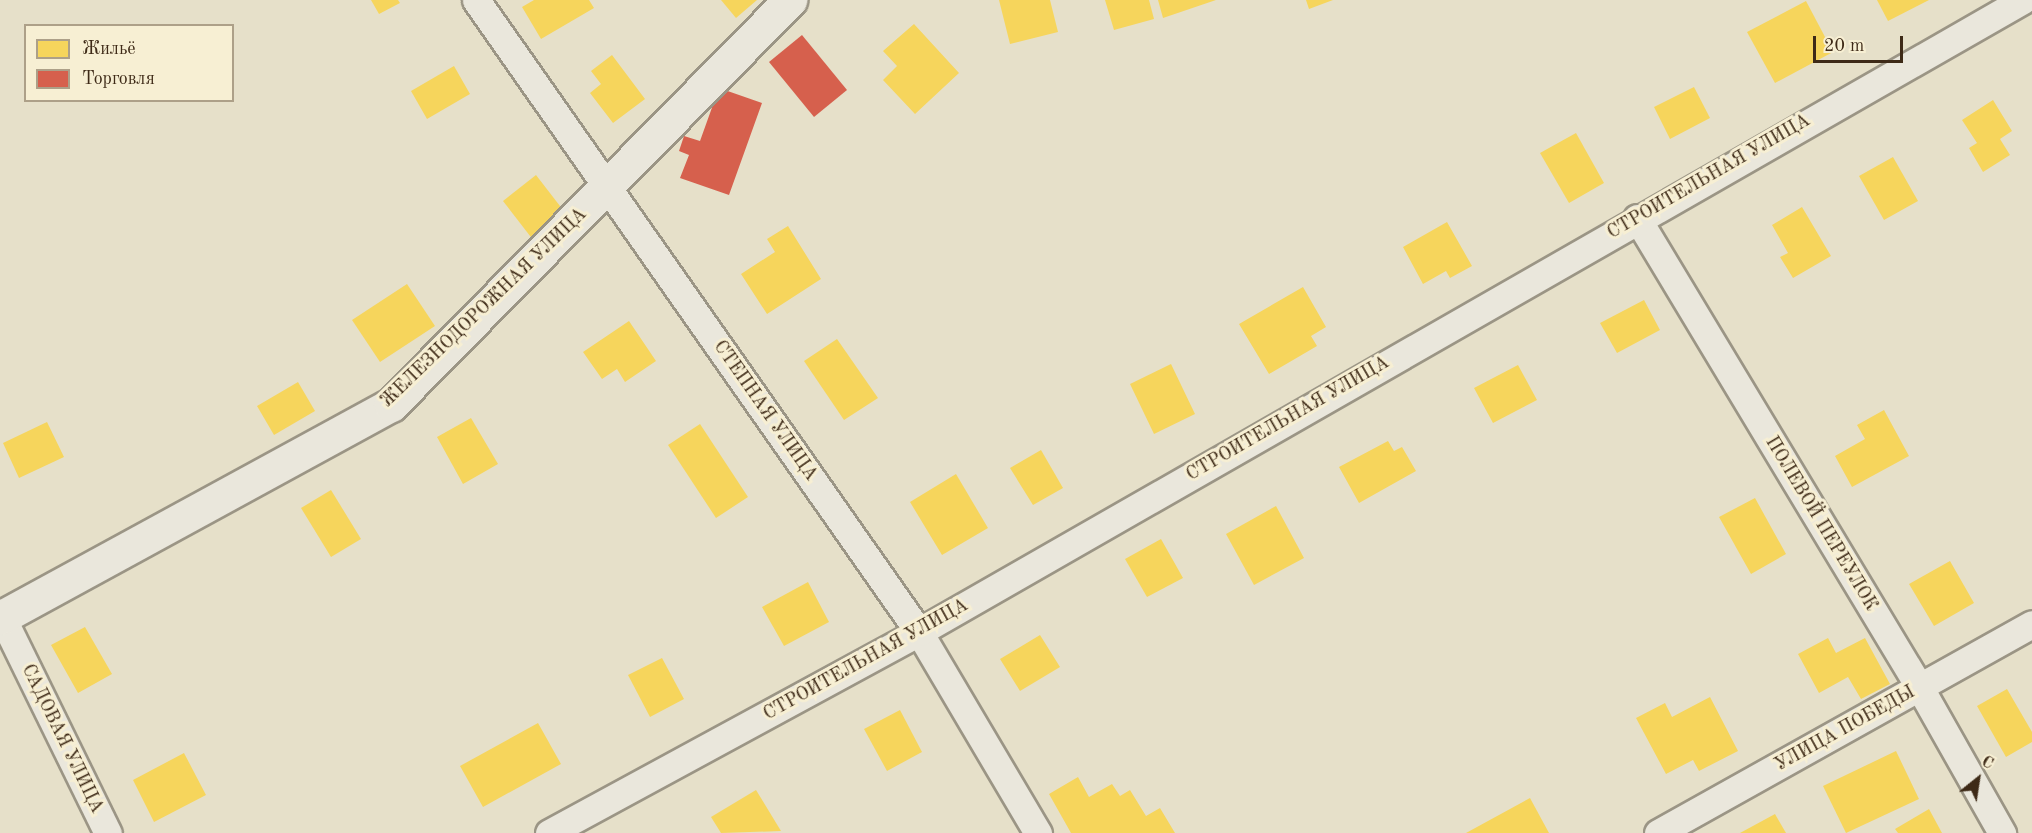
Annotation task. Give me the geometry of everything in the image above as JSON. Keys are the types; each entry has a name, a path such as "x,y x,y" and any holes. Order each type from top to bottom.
{"street":[{"name":"СТЕПНАЯ УЛИЦА","path":"476,0 919,633 1038,833"},
{"name":"ЖЕЛЕЗНОДОРОЖНАЯ УЛИЦА","path":"1,616 391,405 790,0"},
{"name":"СТРОИТЕЛЬНАЯ УЛИЦА","path":"549,833 919,633 1637,218 2023,0"},
{"name":"ПОЛЕВОЙ ПЕРЕУЛОК","path":"1637,218 1920,688 2002,833"},
{"name":"САДОВАЯ УЛИЦА","path":"1,616 108,833"},
{"name":"УЛИЦА ПОБЕДЫ","path":"1658,833 2032,624"}],"building: Жильё":[{"path":"371,0 398,0 400,3 379,14"},
{"path":"534,0 589,0 594,8 541,39 522,7"},
{"path":"721,0 757,0 736,18"},
{"path":"999,0 1050,0 1058,32 1010,44"},
{"path":"1105,0 1149,0 1154,19 1114,30"},
{"path":"1158,0 1216,0 1163,18"},
{"path":"1306,0 1333,0 1309,9"},
{"path":"1877,0 1929,0 1888,21"},
{"path":"1806,1 1833,52 1775,83 1747,32"},
{"path":"914,24 959,73 915,114 883,80 897,66 883,51"},
{"path":"612,55 645,99 613,123 590,93 601,84 591,71"},
{"path":"454,66 470,94 427,119 411,91"},
{"path":"1694,87 1710,118 1670,139 1654,107"},
{"path":"1993,100 2012,131 2000,139 2010,155 1983,172 1969,148 1977,143 1962,120"},
{"path":"1576,133 1604,183 1569,203 1540,153"},
{"path":"1893,157 1918,201 1884,220 1859,176"},
{"path":"536,175 570,219 537,245 503,201"},
{"path":"1802,207 1831,256 1793,278 1780,257 1788,253 1772,225"},
{"path":"1447,222 1472,266 1450,278 1446,271 1423,284 1403,247"},
{"path":"788,226 821,279 767,314 741,274 775,252 767,239"},
{"path":"407,284 435,326 380,362 352,320"},
{"path":"1303,287 1326,327 1311,336 1317,346 1269,374 1239,324"},
{"path":"1644,300 1660,330 1617,353 1600,323"},
{"path":"629,321 656,361 625,382 617,369 602,379 583,352"},
{"path":"837,339 878,398 844,420 804,361"},
{"path":"1171,364 1195,414 1154,434 1130,384"},
{"path":"1518,365 1537,400 1493,423 1474,388"},
{"path":"298,382 315,411 274,435 257,406"},
{"path":"1884,410 1909,456 1852,487 1835,456 1865,439 1857,425"},
{"path":"471,418 498,464 463,484 437,437"},
{"path":"47,422 64,457 19,478 3,443"},
{"path":"700,424 748,497 716,518 668,445"},
{"path":"1388,441 1394,451 1402,447 1416,471 1359,503 1339,467"},
{"path":"1041,450 1063,488 1033,505 1010,468"},
{"path":"956,474 988,528 942,555 910,502"},
{"path":"331,490 361,539 331,557 301,508"},
{"path":"1755,498 1786,554 1751,574 1719,517"},
{"path":"1276,506 1304,558 1254,585 1226,534"},
{"path":"1161,539 1183,578 1147,597 1125,559"},
{"path":"1950,561 1974,603 1934,626 1909,584"},
{"path":"808,582 829,622 784,646 762,607"},
{"path":"85,627 112,674 78,693 51,645"},
{"path":"1040,635 1060,667 1020,691 1000,659"},
{"path":"1828,638 1836,653 1865,638 1890,684 1861,699 1848,677 1819,693 1798,654"},
{"path":"662,658 684,699 650,717 628,675"},
{"path":"2007,689 2032,732 2032,742 2006,757 1977,706"},
{"path":"1710,697 1738,751 1699,771 1693,760 1666,774 1636,718 1665,703 1672,717"},
{"path":"900,710 922,752 887,771 864,729"},
{"path":"538,723 561,764 483,807 460,766"},
{"path":"1896,751 1919,799 1846,833 1823,786"},
{"path":"184,753 206,795 154,822 133,780"},
{"path":"1078,777 1089,797 1112,784 1120,796 1130,790 1146,816 1160,808 1175,833 1071,833 1049,794"},
{"path":"756,790 781,831 721,833 711,817"},
{"path":"1530,798 1549,833 1466,833"},
{"path":"1929,809 1942,833 1898,833 1895,829"},
{"path":"1775,814 1786,833 1740,833"}],"building: Торговля":[{"path":"802,35 847,90 814,117 769,62"},
{"path":"719,88 762,103 729,195 680,178 689,155 679,151 684,136 700,141"}]}
